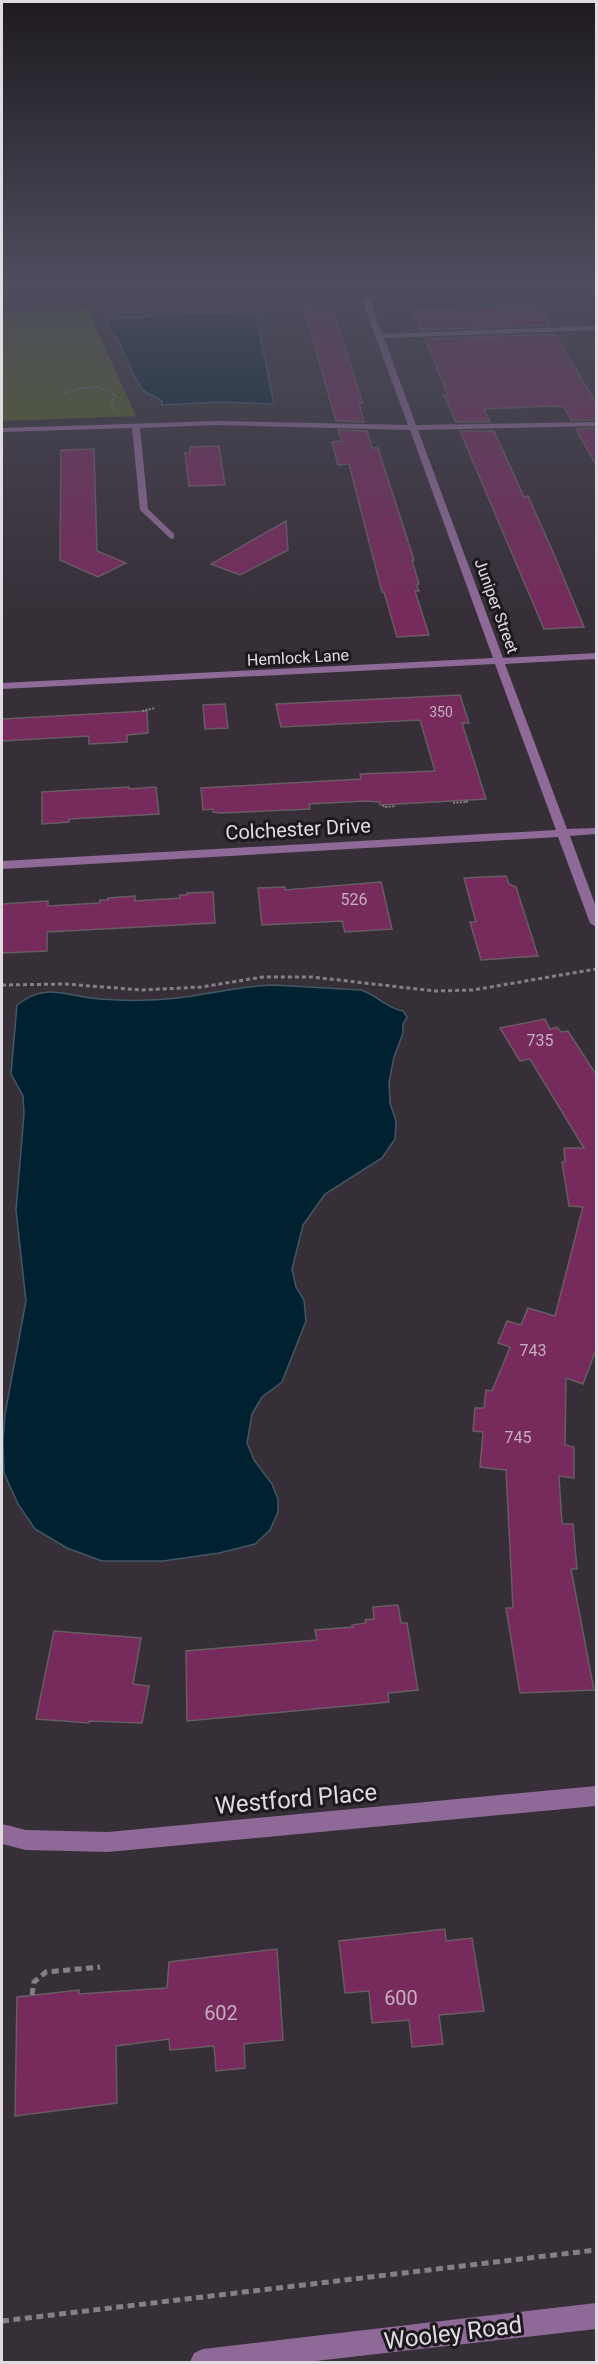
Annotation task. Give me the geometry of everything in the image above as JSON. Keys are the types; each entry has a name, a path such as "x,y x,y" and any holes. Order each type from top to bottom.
{"street":[{"name":"Juniper Street","path":"400,391 597,923"},
{"path":"2,430 260,423 413,428 597,424"},
{"path":"136,425 144,510 171,536"},
{"name":"Hemlock Lane","path":"2,686 597,656"},
{"name":"Colchester Drive","path":"2,865 597,831"},
{"name":"Westford Place","path":"2,1834 26,1840 108,1842 597,1796"},
{"name":"Wooley Road","path":"202,2362 597,2316"}],"path":[{"path":"65,393 72,391"},
{"path":"107,391 111,392 116,398 111,404 116,407 117,418"},
{"path":"142,711 155,708"},
{"path":"453,803 467,802 466,800"},
{"path":"383,805 384,807 396,806"},
{"path":"2,985 39,983 142,990 201,987 263,977 304,977 435,991 491,987 597,969"},
{"path":"32,1995 34,1982 46,1972 100,1967"},
{"path":"2,2321 597,2250"}],"green space":[{"path":"2,391 125,391 136,416 2,421"}],"water":[{"path":"145,391 271,391 274,404 218,402 162,405 162,401"},
{"path":"273,985 361,990 403,1011 407,1017 403,1024 403,1033 394,1057 389,1082 390,1103 396,1121 395,1139 382,1158 325,1194 303,1225 292,1269 296,1287 304,1300 306,1321 282,1382 262,1397 252,1414 247,1443 254,1460 272,1484 278,1499 278,1512 270,1530 255,1544 219,1553 163,1561 102,1561 67,1548 35,1529 18,1504 4,1473 5,1414 26,1301 16,1210 24,1114 23,1096 11,1074 17,1005 28,998 47,992 100,999 149,1000"}],"building":[{"path":"328,391 359,391 363,403 359,404 364,422 336,421"},
{"path":"446,391 589,391 597,405 597,420 571,420 564,407 552,406 484,409 490,422 456,422 444,395 448,395"},
{"path":"597,428 597,467 576,429"},
{"path":"338,430 367,431 372,448 378,448 414,560 412,560 419,584 416,584 419,591 415,591 429,635 397,637 384,592 382,592 349,464 338,465 332,442 342,441"},
{"path":"460,431 494,431 524,497 528,496 584,627 544,629"},
{"path":"219,446 225,485 189,486 185,453 190,453 190,447"},
{"path":"94,449 97,551 126,563 98,577 60,560 61,450"},
{"path":"286,521 288,550 240,575 211,564"},
{"path":"460,695 469,723 462,723 486,799 380,805 380,802 365,801 309,804 310,809 221,813 213,812 213,809 203,810 201,788 361,779 360,774 435,771 420,720 281,727 276,704"},
{"path":"225,704 228,728 205,729 203,705"},
{"path":"147,711 148,733 127,735 127,742 89,744 89,736 2,741 2,719"},
{"path":"129,787 129,789 156,787 159,814 69,819 69,822 42,824 42,792"},
{"path":"506,876 509,884 516,887 538,956 481,960 470,922 476,922 464,878"},
{"path":"381,882 392,929 345,932 342,921 262,925 258,888 285,887 285,890"},
{"path":"213,892 215,923 47,932 47,951 2,953 2,904 48,901 48,906 100,903 100,900 108,900 108,898 135,896 135,901 180,898 180,895 188,895 187,893"},
{"path":"545,1019 550,1029 557,1027 561,1032 568,1031 597,1076 597,1347 583,1384 566,1378 565,1445 574,1447 574,1478 559,1476 562,1524 573,1524 577,1569 571,1569 594,1690 520,1693 506,1608 513,1608 506,1470 480,1467 483,1432 473,1431 475,1408 484,1408 486,1390 492,1391 510,1347 498,1343 507,1321 521,1325 528,1308 555,1316 583,1207 569,1206 562,1162 565,1162 564,1148 584,1148 530,1059 520,1061 500,1028"},
{"path":"398,1605 401,1623 407,1623 418,1690 388,1693 389,1702 187,1721 186,1651 317,1640 315,1630 353,1627 352,1625 366,1623 365,1620 374,1619 373,1607"},
{"path":"54,1631 141,1638 133,1684 149,1686 142,1723 89,1721 89,1723 36,1719"},
{"path":"445,1929 446,1941 472,1938 484,2011 439,2015 443,2044 412,2047 409,2020 372,2023 369,1991 345,1993 339,1941"},
{"path":"277,1949 283,2040 244,2044 245,2068 216,2071 214,2046 170,2050 169,2039 116,2046 117,2103 15,2116 17,1997 79,1990 79,1994 167,1988 169,1962"}]}
